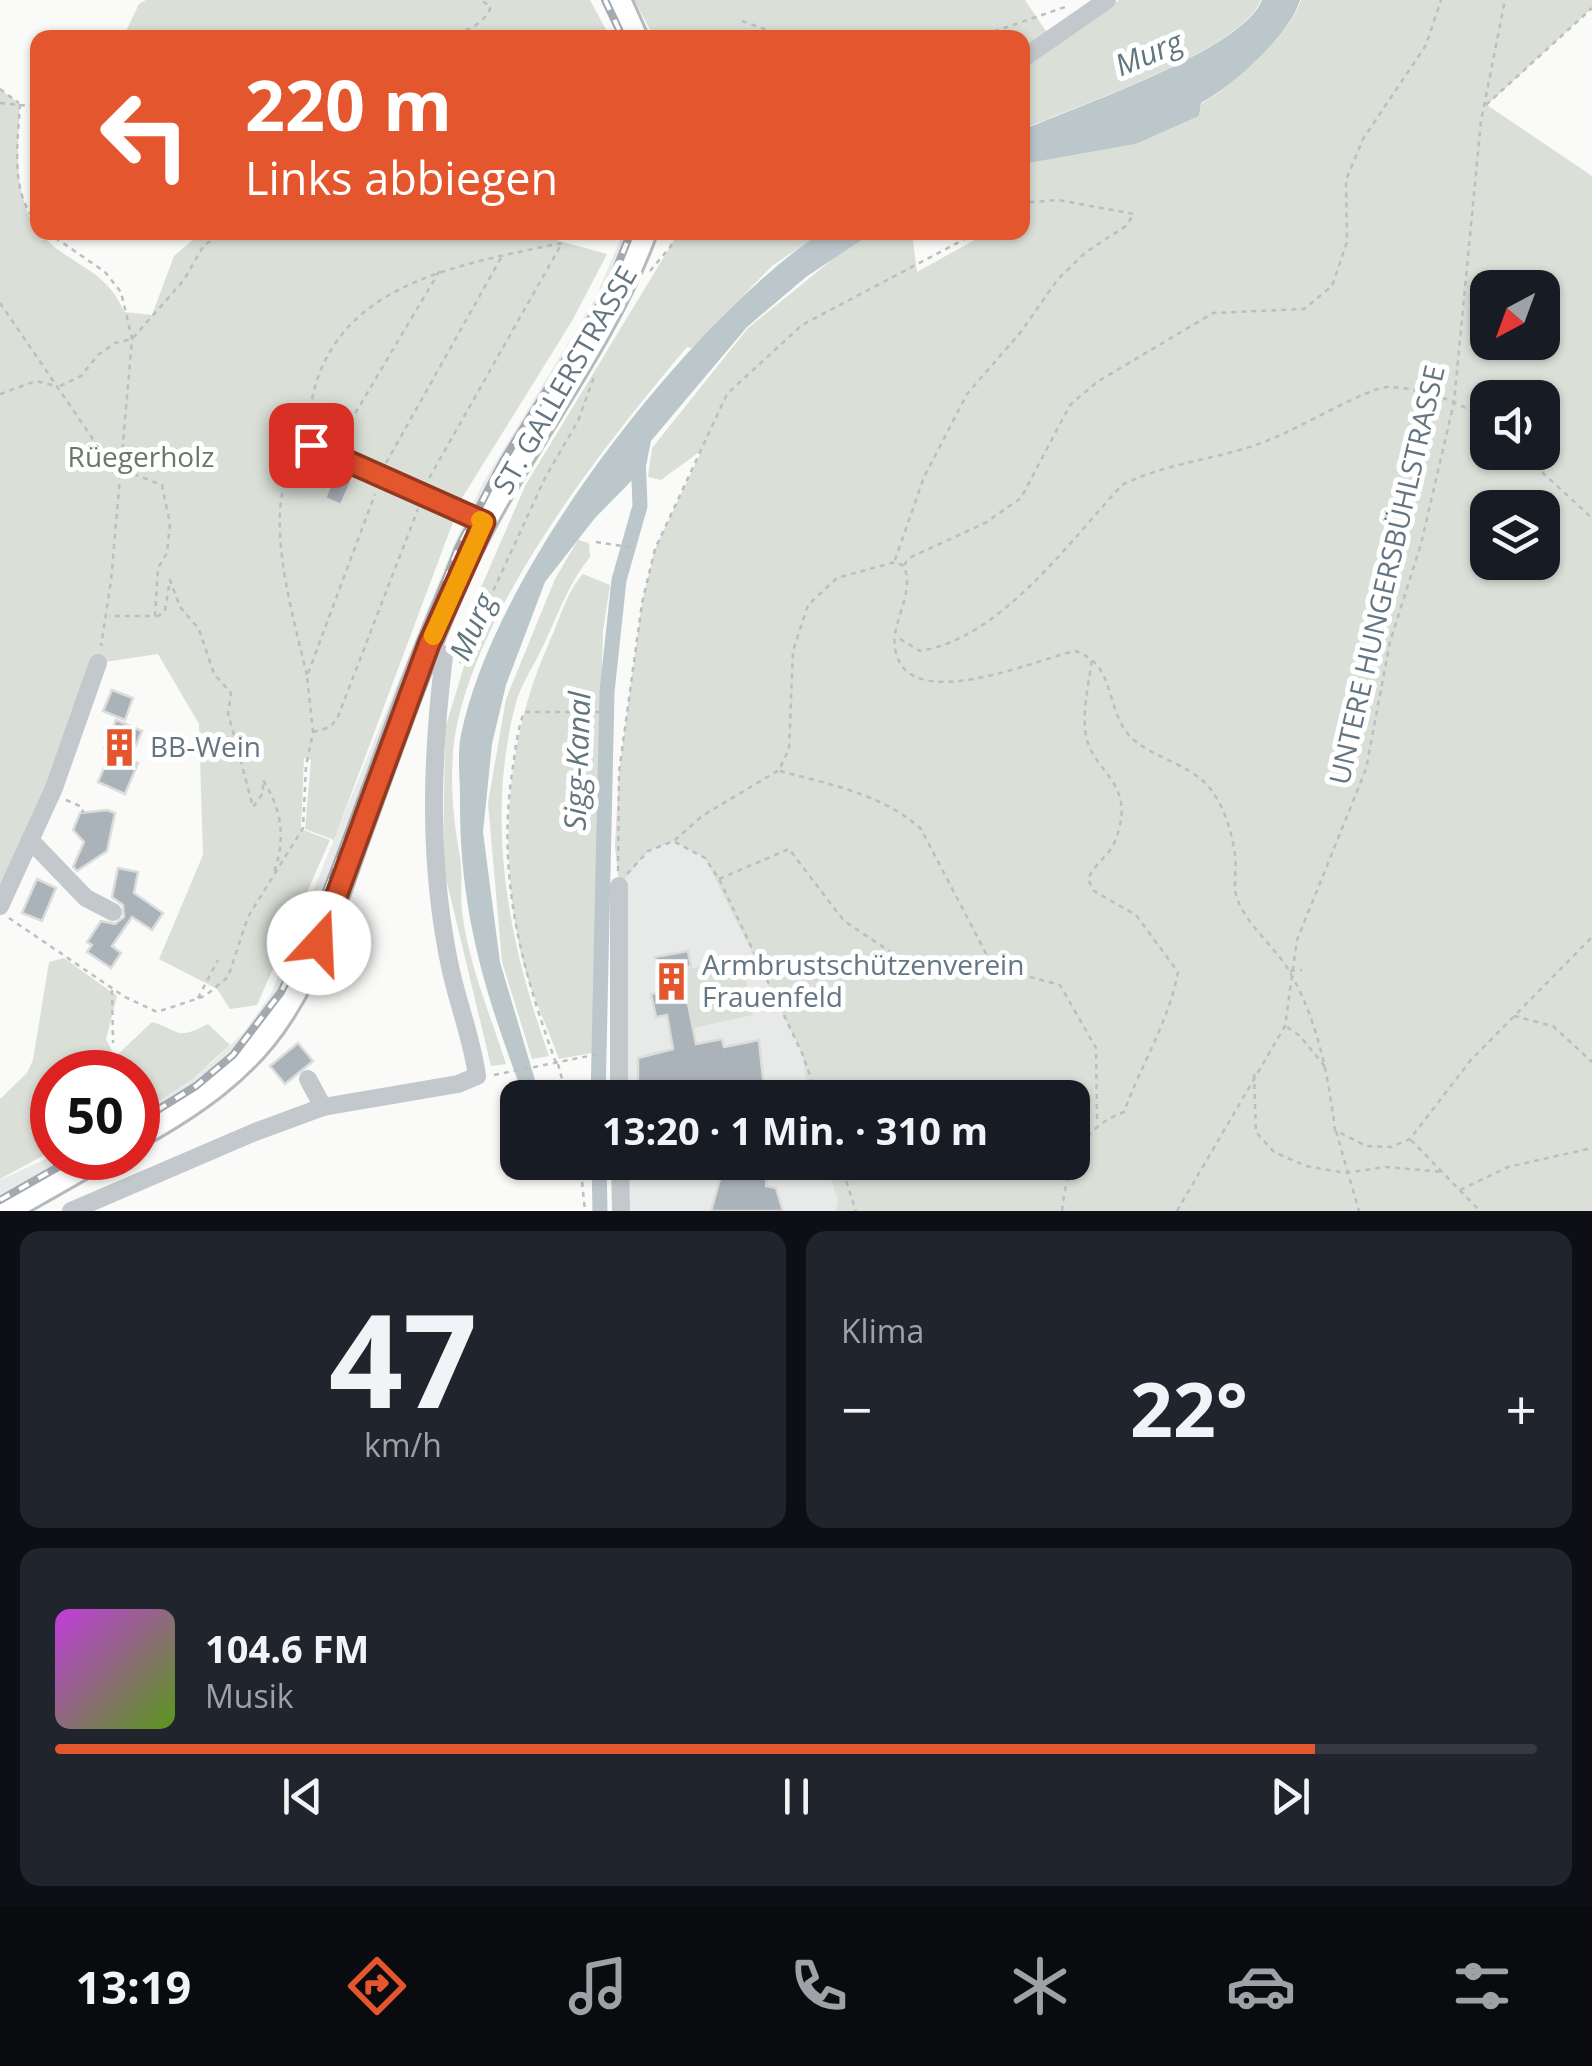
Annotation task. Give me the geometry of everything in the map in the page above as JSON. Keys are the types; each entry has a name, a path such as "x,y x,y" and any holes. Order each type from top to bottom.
{"main road":[{"path":"619,0 632,30"},
{"name":"ST. GALLERSTRASSE","path":"160,1121 225,1078 256,1049 288,1004 319,943 429,644 484,522 618,297 642,240"},
{"path":"6,1211 60,1180"}],"street":[{"path":"1030,53 1106,0"},
{"path":"311,445 484,522"},
{"path":"72,1211 254,1132 324,1107 458,1084 478,1076 472,1038 452,972 435,872 432,772 444,656 429,644"},
{"path":"0,909 51,794 98,663"},
{"path":"30,840 86,898 113,912"},
{"path":"619,886 619,1080"},
{"path":"308,1079 324,1107"},
{"path":"620,1180 621,1211"}],"path":[{"path":"467,30 486,19 491,8 481,0"},
{"path":"1359,1211 1335,1130 1327,1069 1289,971 1240,905 1226,817 1211,789 1183,764 1128,735 1114,712 1106,675 1092,656 1075,651 949,685 922,680 904,666 895,647 908,584 904,566 909,558 985,524 1021,498 1070,405 1097,382 1213,314 1304,308 1332,286 1346,242 1346,180 1363,138 1426,46 1441,0"},
{"name":"UNTERE HUNGERSBÜHLSTRASSE","path":"1285,1026 1289,971 1296,940 1366,769 1390,642 1420,544 1454,402 1486,105 1505,0"},
{"path":"999,30 1074,5"},
{"path":"1486,105 1592,8"},
{"path":"742,20 769,30"},
{"path":"0,89 20,104"},
{"path":"1,104 30,106"},
{"path":"20,104 19,184 30,216"},
{"path":"895,562 924,477 968,394 1020,333 1058,279 1086,252 1126,226 1134,214 1058,200 1030,202"},
{"path":"58,240 121,292 132,339 108,616 98,663"},
{"path":"0,394 36,381 58,387 81,376 115,344 132,339 184,280 204,245 213,240"},
{"path":"619,886 615,846 619,772 642,603 655,549 727,394 802,325 963,240"},
{"path":"0,909 112,988 158,1012 198,998 228,977 248,917 304,828 306,766 313,732 278,512 292,464 311,445 310,401 322,364 356,315 440,268 562,243 560,254"},
{"path":"307,676 388,456 502,256"},
{"path":"331,453 440,268"},
{"path":"0,303 118,468 162,485 170,524 167,553 158,568 155,616"},
{"path":"440,693 472,640 514,542 578,422 596,368 584,355"},
{"path":"898,638 920,652 968,637 1010,604 1122,486 1145,474 1192,465 1272,439 1386,386 1470,407"},
{"path":"1540,470 1592,518"},
{"path":"596,542 635,548"},
{"path":"619,886 648,852 674,841 702,816 779,770 790,749 792,651 808,605 837,578 895,562 904,566"},
{"path":"108,616 155,616 165,610 170,580 180,607 199,629 214,674 231,692 228,713 253,807 263,793 263,780 274,797 283,846 273,876"},
{"path":"1062,1211 1084,1140 1097,1122 1124,1112 1142,1061 1172,1004 1178,972 1136,915 1094,890 1088,878 1115,844 1122,812 1118,784 1102,767 1084,730 1092,656"},
{"path":"562,1080 517,943 506,860 509,795 524,712 599,712"},
{"path":"779,770 860,794 907,816 921,829 992,967"},
{"path":"51,794 82,806 83,813"},
{"path":"674,841 705,858 719,879 812,1080"},
{"path":"719,879 789,849 844,921 924,974 992,967 1060,985 1096,1048 1097,1122"},
{"path":"1335,1130 1366,1146 1391,1146 1410,1138 1470,1060 1592,937"},
{"path":"198,998 218,960"},
{"path":"1289,971 1302,970"},
{"path":"112,988 113,1043"},
{"path":"1513,1016 1553,1026 1592,1062"},
{"path":"1177,1211 1285,1026 1300,1036 1327,1069"},
{"path":"488,1076 606,1052"},
{"path":"1254,1074 1256,1132 1274,1152 1306,1166 1345,1173 1386,1168 1443,1172"},
{"path":"1410,1138 1480,1211"},
{"path":"1460,1190 1508,1167 1592,1148"},
{"path":"581,1180 584,1211"},
{"path":"846,1180 856,1211"}],"shaded area":[{"path":"1262,0 1300,0 1273,43 1229,85 1201,103 1199,116 1136,144 1030,163 1030,127 1192,57 1248,19"},
{"path":"620,240 632,240 610,295 524,435 314,931 272,1014 217,1074 160,1112 160,1099 214,1061 245,1031 271,994 456,540 483,483 595,299"},
{"path":"811,240 862,240 806,277 747,327 651,441 646,466 595,518 545,582 506,685 492,744 483,832 500,962 535,1080 518,1080 486,986 469,914 461,838 461,735 480,670 512,601 553,529 602,458 712,328 768,274"},
{"path":"674,841 705,858 719,879 802,1053 806,1080 619,1080 619,886 648,851"},
{"path":"30,1166 30,1180 44,1180 0,1205 0,1180"},
{"path":"620,1180 830,1180 838,1200 836,1211 621,1211"}],"green space":[{"path":"146,0 590,0 606,30 126,30 139,4"},
{"path":"634,0 1025,0 1048,34 1030,45 1030,30 650,30"},
{"path":"1119,0 1261,0 1247,19 1191,57 1030,126 1030,61"},
{"path":"1301,0 1592,0 1592,8 1487,105 1592,176 1592,1211 836,1211 838,1200 830,1180 1090,1180 1090,1080 806,1080 802,1053 705,858 674,841 648,851 619,886 615,846 619,772 642,603 655,549 702,450 661,480 648,477 652,448 748,328 849,246 860,240 913,240 917,272 974,240 1030,240 1030,163 1136,144 1199,116 1201,104 1229,85 1273,44"},
{"name":"Rüegerholz","path":"0,89 20,104 19,172 30,217 30,240 47,240 97,276 117,297 124,312 152,315 174,256 193,240 556,240 607,254 572,321 462,498 334,840 305,829 311,760 304,758 301,829 330,840 257,1005 230,1009 217,989 159,959 203,855 199,724 158,654 98,663 0,906"},
{"path":"674,240 810,240 772,266 692,348 687,347 618,432 582,479 516,582 468,686 455,736 453,797 465,930 506,1064 491,1066 443,866 445,729 465,663 467,620 525,486"},
{"path":"578,540 589,543 590,557 570,588 517,698 502,795 502,839 513,927 549,1056 532,1059 502,962 488,803 506,699 555,579"},
{"path":"583,574 610,585 603,631 592,1053 559,1059 525,971 514,919 508,838 515,758 534,680 568,598"},
{"path":"64,958 117,996 106,1039 112,1050 35,1050 49,962"},
{"path":"742,959 753,1015 693,1028 682,970"},
{"path":"152,1022 179,1033 208,1024 230,1045 192,1079 160,1100 160,1050 122,1050"},
{"path":"30,1066 30,1163 0,1179 0,1099"}],"building":[{"path":"337,470 353,477 341,505 325,498"},
{"path":"112,690 133,698 125,720 103,711"},
{"path":"116,720 142,731 130,760 138,763 125,794 98,782 111,751 104,748"},
{"path":"80,813 115,813 107,851 77,871 73,867 84,842 73,830"},
{"path":"118,868 138,872 134,893 163,913 152,930 132,917 112,946 121,953 111,968 87,952 92,945 87,942 101,921 115,924 124,917 123,905 112,897"},
{"path":"37,879 56,888 42,921 22,913"},
{"path":"688,951 691,966 681,968 696,1044 722,1039 724,1047 759,1040 763,1080 638,1080 638,1058 673,1049 667,1015 656,1017 651,994 662,992 655,957"},
{"path":"298,1043 313,1061 285,1084 270,1066"},
{"path":"720,1180 766,1180 766,1186 776,1188 783,1211 711,1211"}],"waterway":[{"name":"Sigg-Kanal","path":"598,1080 607,692 619,580 640,506 638,454"},
{"name":"Sigg-Kanal","path":"599,1180 600,1211"}],"railway":[{"path":"605,0 619,30"},
{"path":"160,1108 196,1086 233,1055 281,992 311,930 458,548 503,461 607,292 628,240"},
{"path":"0,1200 35,1180"}],"slow traffic":[{"path":"433,636 484,522 480,520"}],"place":[{"name":"BB-Wein","path":"120,747"},
{"name":"Armbrustschützenverein Frauenfeld","path":"672,981"}],"route":[{"path":"311,445 484,522 429,644 319,943"}],"water label":[{"name":"Murg","path":"1149,54"},
{"name":"Murg","path":"473,627"}]}
